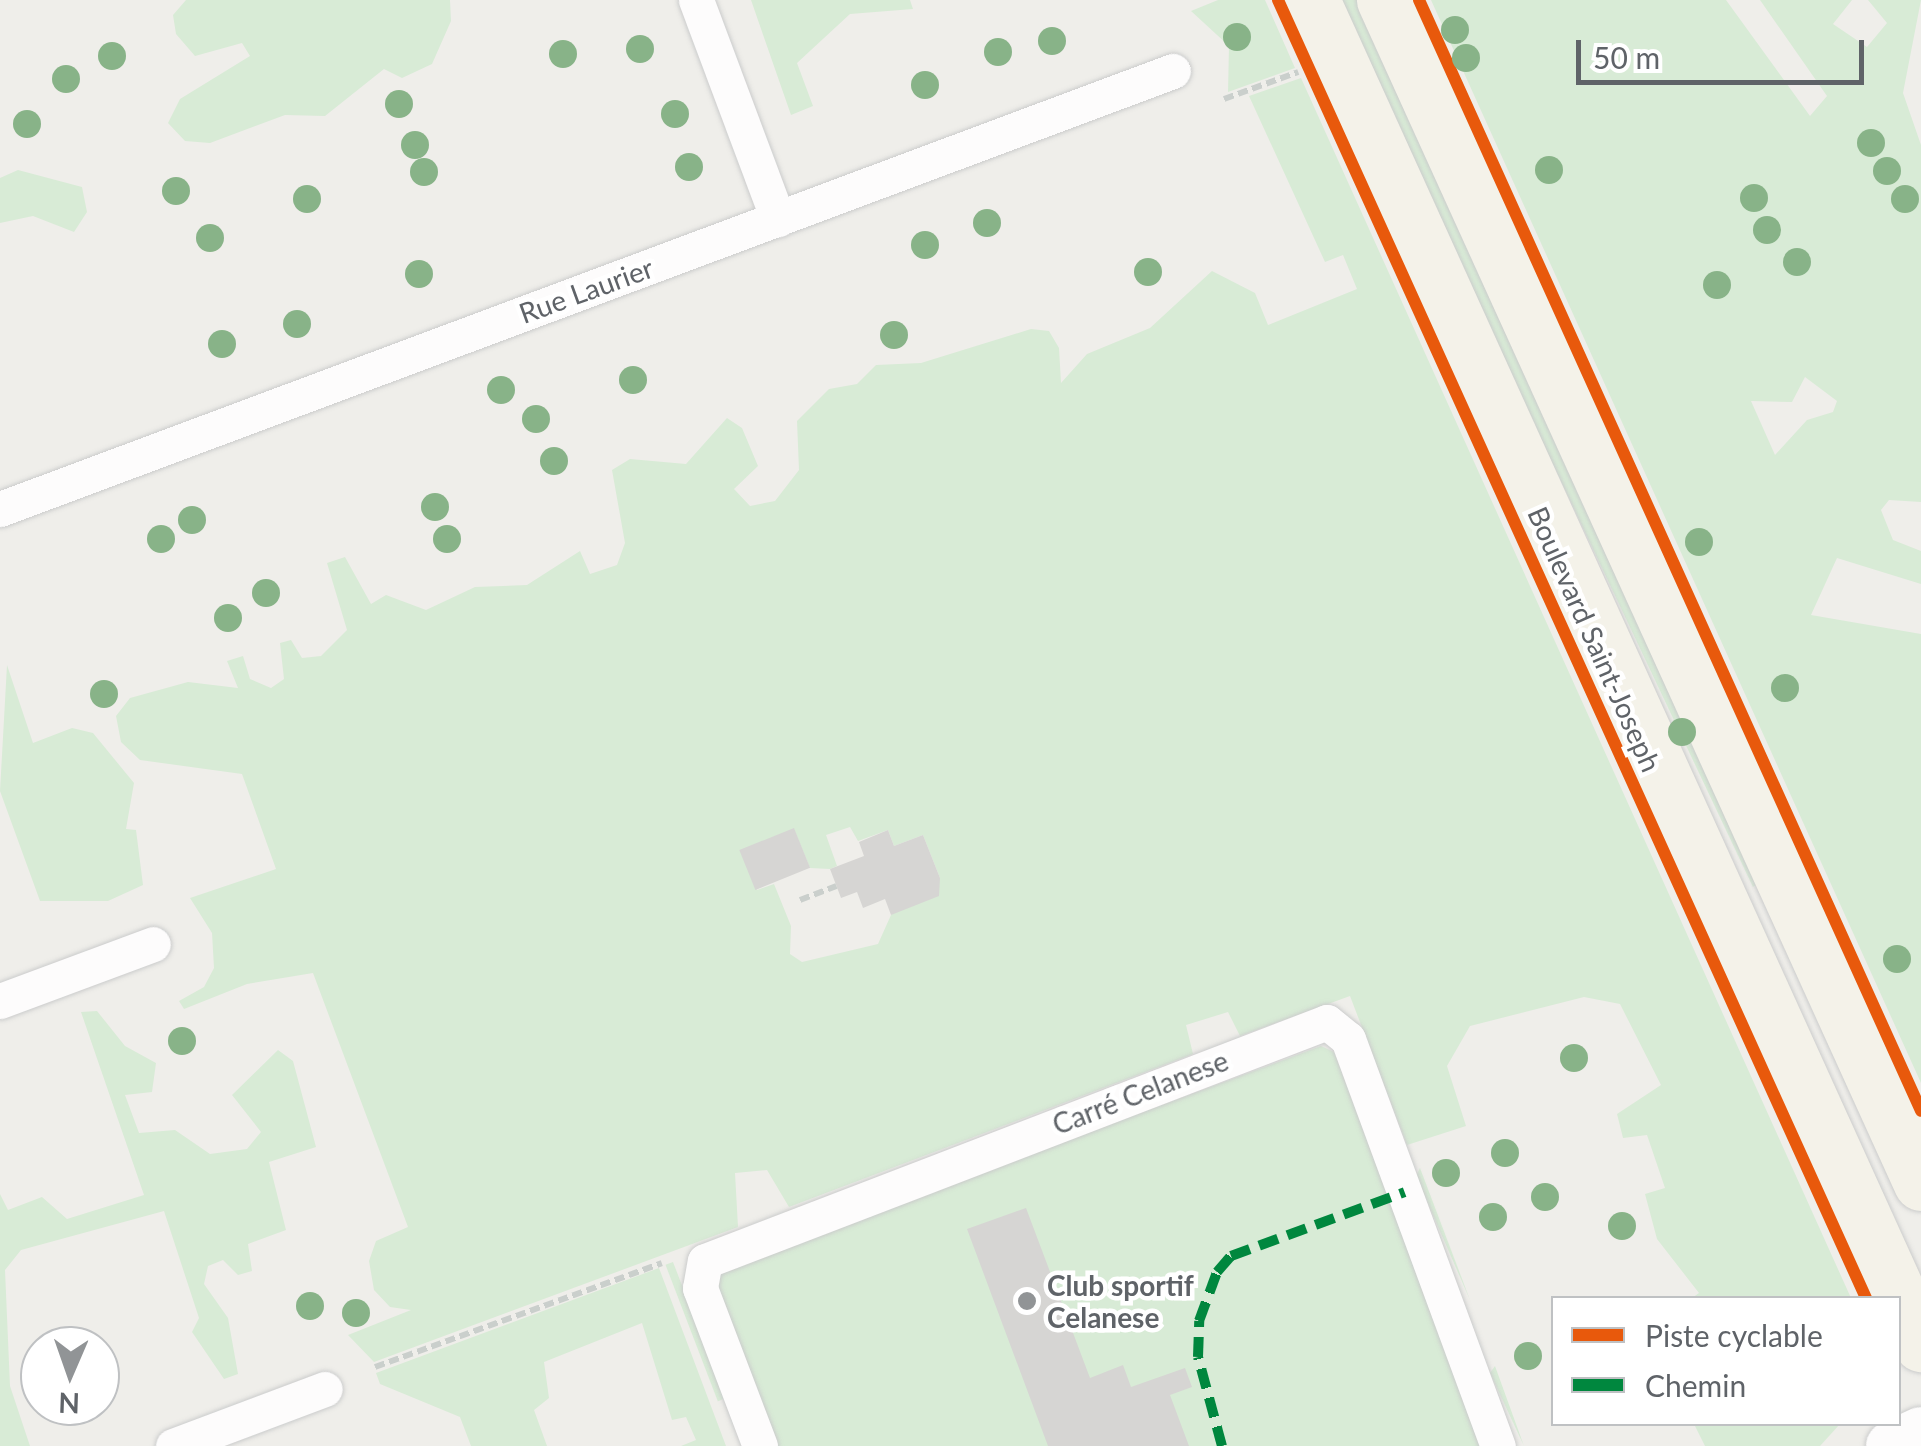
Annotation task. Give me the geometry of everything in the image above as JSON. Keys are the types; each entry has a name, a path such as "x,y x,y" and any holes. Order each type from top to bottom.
{"main road":[{"path":"1384,0 1921,1183"},
{"name":"Boulevard Saint-Joseph","path":"1306,26 1899,1296"},
{"name":"Boulevard Saint-Joseph","path":"1901,1301 1921,1344"}],"street":[{"path":"696,0 778,219"},
{"name":"Rue Laurier","path":"0,510 1172,70"},
{"path":"0,1001 153,944"},
{"name":"Carré Celanese","path":"760,1446 700,1288 704,1261 1327,1022 1348,1039 1498,1446"},
{"path":"173,1446 325,1389"},
{"path":"1891,1446 1921,1432"}],"path":[{"path":"1306,26 1309,68 1317,86"},
{"path":"1224,99 1309,68"},
{"path":"800,900 836,886"},
{"path":"375,1367 662,1263"}],"green space":[{"path":"186,0 450,0 451,21 432,64 402,78 384,69 325,116 285,115 210,143 185,141 168,123 180,99 250,56 242,43 195,56 176,34 173,15"},
{"path":"751,0 910,0 913,9 850,14 797,63 813,106 791,115"},
{"path":"1218,0 1265,0 1295,68 1228,92 1229,46 1191,11"},
{"path":"1333,0 1361,0 1760,882 1753,887"},
{"path":"1431,0 1726,0 1810,116 1827,96 1760,0 1852,0 1833,24 1867,47 1887,23 1868,0 1921,0 1903,93 1921,145 1921,502 1889,500 1881,510 1893,540 1921,551 1921,584 1837,558 1811,615 1921,634 1921,1083","holes":["1805,377 1837,401 1833,412 1807,420 1775,455 1751,401 1792,402"]},
{"path":"1301,78 1850,1296 1695,1296 1699,1293 1657,1239 1645,1194 1665,1188 1647,1135 1623,1138 1617,1114 1661,1085 1620,1004 1584,997 1470,1026 1447,1066 1466,1126 1407,1145 1350,996 1240,1036 1228,1012 1186,1025 1193,1054 789,1207 767,1170 735,1173 738,1227 374,1362 348,1335 411,1310 390,1307 374,1290 369,1261 376,1241 408,1227 313,973 247,984 184,1009 179,1001 204,987 214,968 212,933 190,898 276,869 242,774 140,760 121,742 116,716 130,698 188,682 238,688 227,661 243,656 250,679 271,688 284,679 280,643 291,640 302,658 321,656 347,630 327,563 345,557 371,604 386,595 426,610 475,587 527,585 580,551 590,574 617,565 625,543 612,470 630,459 686,464 727,418 742,428 758,466 734,489 750,506 775,501 799,470 797,421 829,389 857,384 876,365 921,363 1031,329 1049,331 1059,348 1061,383 1087,354 1150,328 1212,271 1255,293 1268,325 1357,289 1343,255 1325,262 1249,96","holes":["850,827 858,841 888,830 894,846 923,835 940,878 891,915 878,944 802,962 790,954 791,926 774,884 757,890 741,851 794,829 810,868 830,869 837,866 826,835"]},
{"path":"18,170 82,187 87,212 74,232 33,216 0,223 0,178"},
{"path":"7,665 33,743 72,728 93,733 134,783 126,829 136,830 143,885 108,901 40,901 0,791"},
{"path":"97,1011 125,1046 156,1063 152,1092 125,1095 139,1133 175,1130 210,1154 247,1149 261,1132 232,1095 278,1050 293,1061 316,1147 269,1162 286,1230 248,1244 252,1271 238,1275 223,1260 208,1266 204,1284 228,1318 238,1374 224,1379 192,1332 199,1318 164,1211 21,1250 5,1270 10,1386 20,1426 30,1446 0,1446 0,1194 8,1210 42,1197 67,1219 144,1195 81,1012"},
{"path":"1321,1046 1334,1052 1481,1446 778,1446 716,1283 724,1267"},
{"path":"1420,1168 1470,1300 1416,1176"},
{"path":"673,1262 725,1398 718,1401 666,1265"},
{"path":"659,1268 726,1446 681,1446 696,1440 686,1417 672,1420 642,1323 544,1362 549,1398 534,1410 547,1446 471,1446 460,1417 380,1384 376,1373"},
{"path":"1495,1366 1524,1446 1490,1373"},
{"path":"1695,1426 1838,1426 1820,1446 1705,1446"}],"building":[{"path":"794,828 810,868 755,890 739,850"},
{"path":"888,830 894,846 923,835 940,878 939,896 891,915 885,899 863,908 857,892 841,898 830,869 864,856 859,842"},
{"name":"Club sportif Celanese","path":"1026,1208 1090,1378 1123,1365 1131,1387 1185,1368 1192,1387 1170,1395 1189,1446 1048,1446 967,1229"}],"marked path":[{"path":"1222,1446 1198,1357 1199,1321 1217,1272 1231,1256 1405,1192"}],"cycle path":[{"path":"1278,0 1865,1296"},
{"path":"1419,0 1921,1111"}],"place":[{"name":"Club sportif Celanese","path":"1027,1301"}]}
